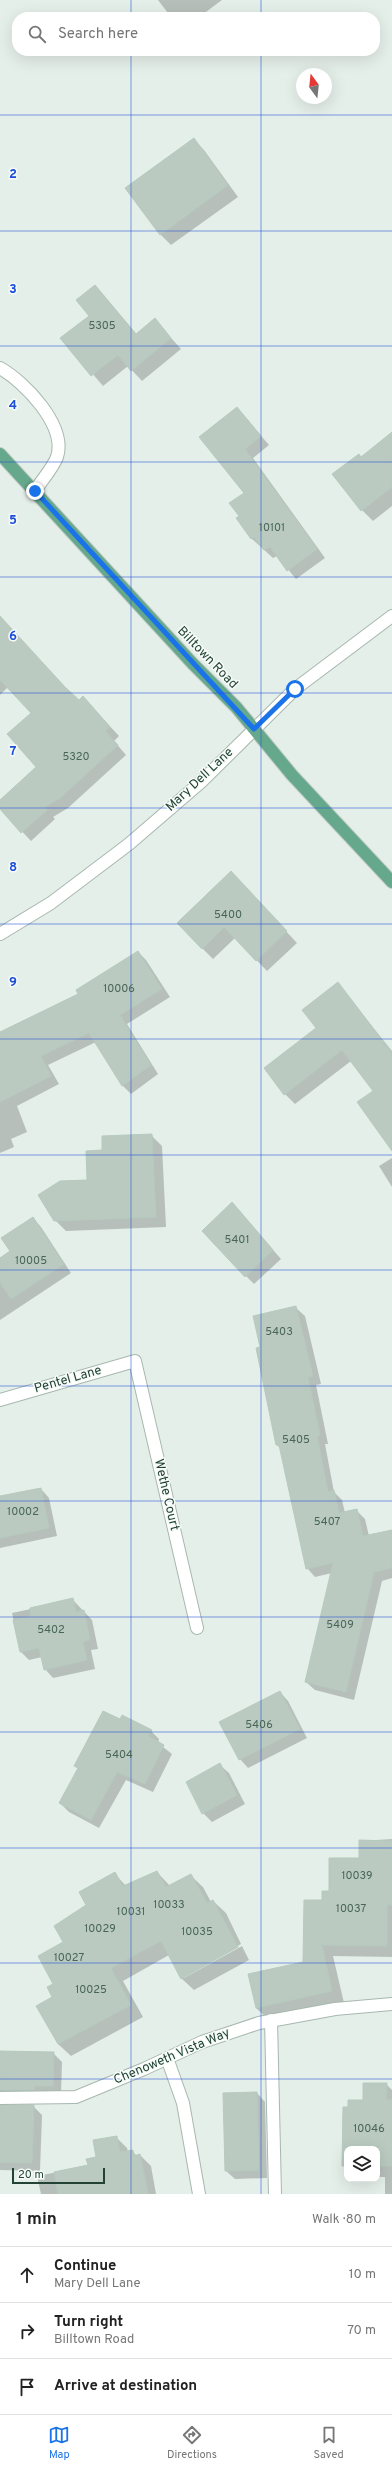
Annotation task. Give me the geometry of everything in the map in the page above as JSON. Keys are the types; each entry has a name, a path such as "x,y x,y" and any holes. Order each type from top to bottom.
{"main road":[{"name":"Billtown Road","path":"0,454 254,729 292,775 392,882"}],"street":[{"path":"0,368 7,372 37,400 58,432 57,457 35,491"},
{"name":"Mary Dell Lane","path":"0,934 51,903 129,844 201,782 295,689 392,616"},
{"name":"Pentel Lane","path":"0,1400 135,1361"},
{"name":"Wethe Court","path":"135,1361 197,1628"},
{"name":"Chenoweth Vista Way","path":"0,2098 76,2097 202,2042 272,2020 335,2009 392,2004"},
{"path":"272,2020 275,2194"},
{"path":"167,2058 183,2103 199,2194"}],"building":[{"path":"194,138 228,185 160,235 125,188"},
{"path":"95,285 136,334 155,318 171,338 131,371 118,355 91,376 60,338 89,316 76,300"},
{"path":"237,407 261,436 245,449 317,549 287,571 270,547 264,550 254,537 251,539 236,518 239,516 229,503 244,493 199,437"},
{"path":"392,432 392,487 361,511 332,474 359,454 361,457"},
{"path":"0,616 65,687 79,700 83,696 110,727 105,731 118,745 59,799 45,807 47,810 21,833 0,809 0,800 36,767 7,734 31,713 0,680"},
{"path":"231,871 287,931 256,961 224,927 202,949 177,923"},
{"path":"138,951 162,989 120,1015 151,1065 122,1086 89,1033 41,1056 51,1076 0,1102 0,1032 78,994 76,990"},
{"path":"338,982 392,1053 392,1151 357,1102 373,1091 342,1050 284,1095 264,1068 316,1028 302,1010"},
{"path":"152,1134 156,1217 54,1221 38,1195 60,1181 87,1180 86,1151 102,1150 102,1136"},
{"path":"232,1202 273,1250 245,1277 202,1231"},
{"path":"33,1217 64,1264 11,1299 0,1282 0,1258 10,1251 1,1238"},
{"path":"296,1306 313,1376 308,1377 320,1435 317,1436 328,1492 334,1490 339,1513 357,1509 363,1536 392,1530 392,1568 374,1572 346,1692 305,1682 333,1563 306,1569 279,1445 276,1445 256,1348 260,1347 253,1316"},
{"path":"41,1488 49,1528 0,1538 0,1496"},
{"path":"73,1598 76,1612 84,1610 90,1640 83,1642 87,1660 44,1670 39,1648 20,1652 13,1620 31,1616 30,1608"},
{"path":"280,1691 300,1729 239,1760 219,1722"},
{"path":"103,1711 120,1719 122,1715 152,1730 148,1736 164,1745 145,1784 117,1772 91,1820 59,1803 78,1768 74,1766"},
{"path":"220,1763 237,1795 202,1814 186,1782"},
{"path":"359,1840 392,1841 392,1905 387,1905 387,1946 322,1945 332,1991 256,2008 248,1974 303,1962 304,1900 322,1900 322,1891 329,1891 329,1858 359,1858"},
{"path":"157,1871 166,1887 191,1874 207,1903 213,1900 238,1947 181,1979 161,1941 111,1968 131,2005 58,2044 36,2006 52,1997 47,1987 53,1984 38,1956 63,1942 54,1926 86,1905 79,1892 115,1872 123,1886"},
{"path":"0,2051 54,2052 53,2086 34,2086 34,2090 0,2090"},
{"path":"363,2083 387,2083 386,2100 392,2100 392,2166 380,2166 380,2146 344,2146 344,2166 342,2166 343,2107 348,2107 348,2100 363,2100"},
{"path":"257,2092 259,2170 225,2171 223,2093"},
{"path":"0,2105 34,2105 32,2163 0,2162"},
{"path":"117,2136 120,2152 133,2150 134,2156 140,2154 148,2194 58,2194 54,2172 88,2165 86,2159 96,2157 93,2140"}],"route":[{"path":"35,491 193,664 236,707 254,729 295,689"}]}
